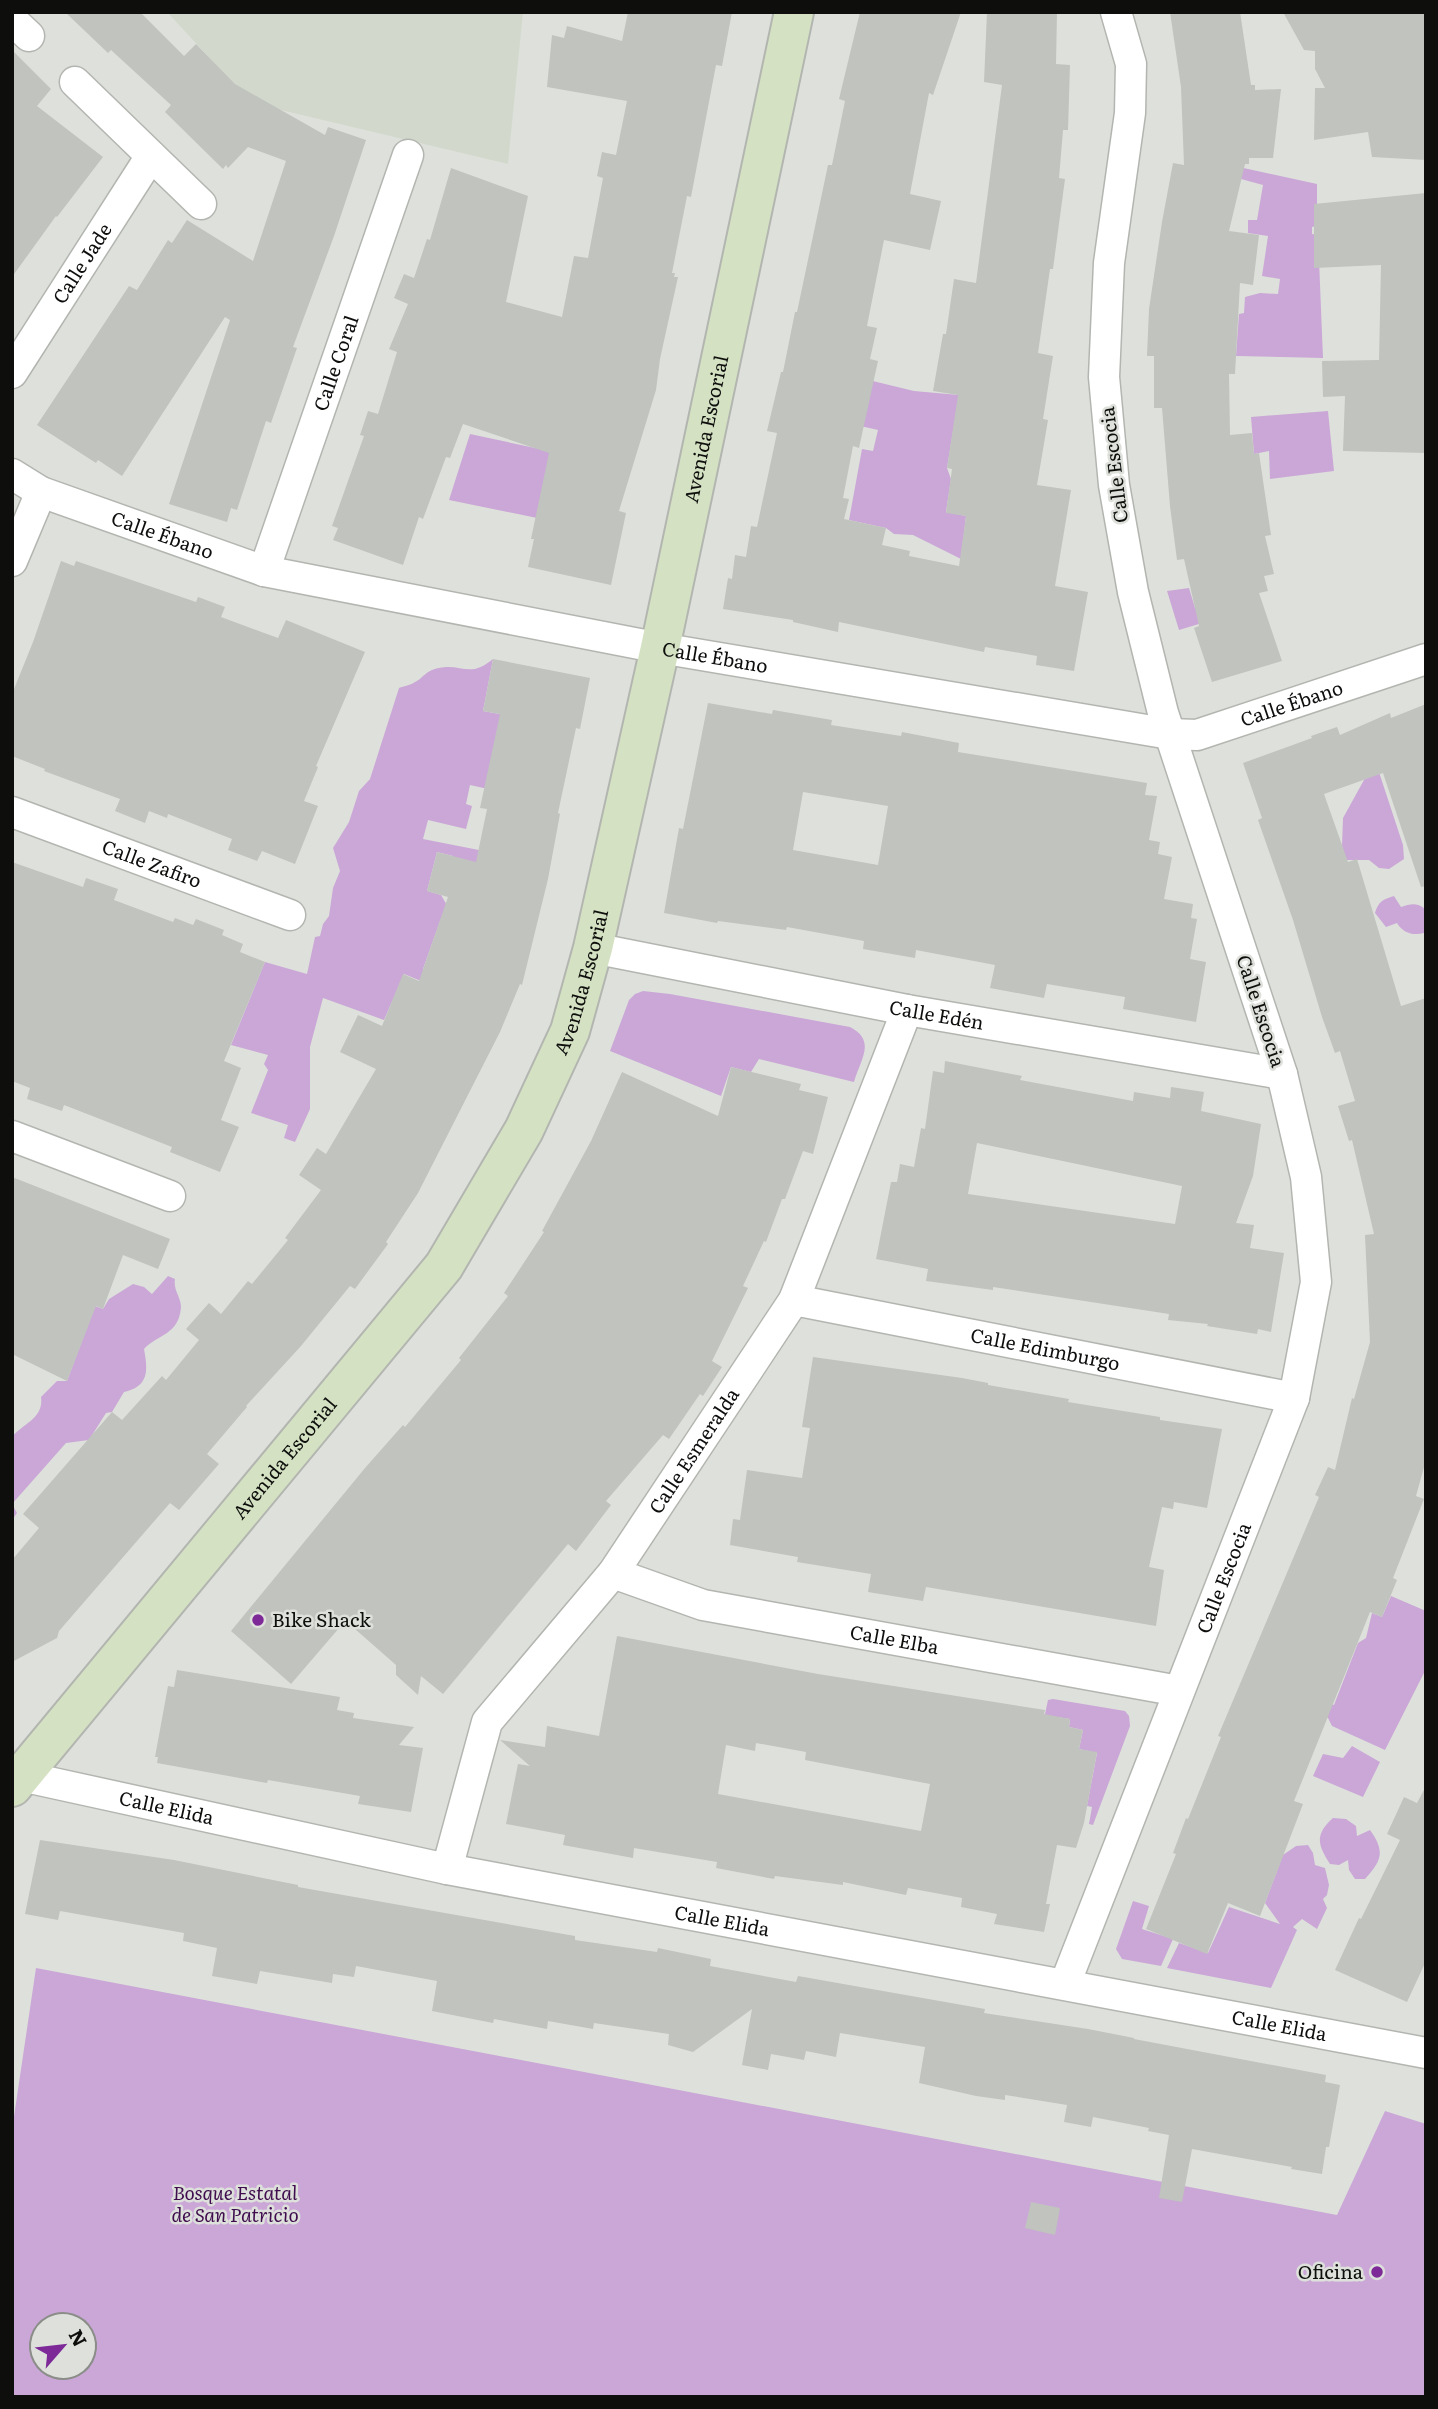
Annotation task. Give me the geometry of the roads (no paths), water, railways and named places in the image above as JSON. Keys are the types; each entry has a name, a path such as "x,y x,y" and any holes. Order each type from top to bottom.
{"street":[{"name":"Avenida Escorial","path":"17,1781 444,1266 524,1130 570,1031 593,948 660,648 794,12"},
{"name":"Calle Escocia","path":"1065,1984 1294,1398 1316,1282 1306,1177 1282,1074 1163,713 1133,592 1114,485 1104,377 1109,263 1130,113 1131,64 1116,12"},
{"path":"75,82 201,204"},
{"name":"Calle Coral","path":"264,571 408,155"},
{"name":"Calle Jade","path":"12,373 151,156"},
{"name":"Calle Ébano","path":"12,474 41,492 264,571 660,648 1170,734 1197,735 1426,659"},
{"path":"12,561 41,492"},
{"name":"Calle Zafiro","path":"12,812 290,915"},
{"name":"Calle Edén","path":"593,948 907,1010 1282,1074"},
{"name":"Calle Esmeralda","path":"447,1869 487,1722 613,1573 794,1300 907,1010"},
{"path":"12,1136 170,1196"},
{"name":"Calle Edimburgo","path":"794,1300 1294,1398"},
{"name":"Calle Elba","path":"613,1573 703,1605 1179,1691"},
{"name":"Calle Elida","path":"17,1781 447,1869 1426,2053"}],"place":[{"name":"Bike Shack","path":"258,1620"},
{"name":"Oficina","path":"1377,2272"}],"park label":[{"name":"Bosque Estatal de San Patricio","path":"235,2204"}]}
